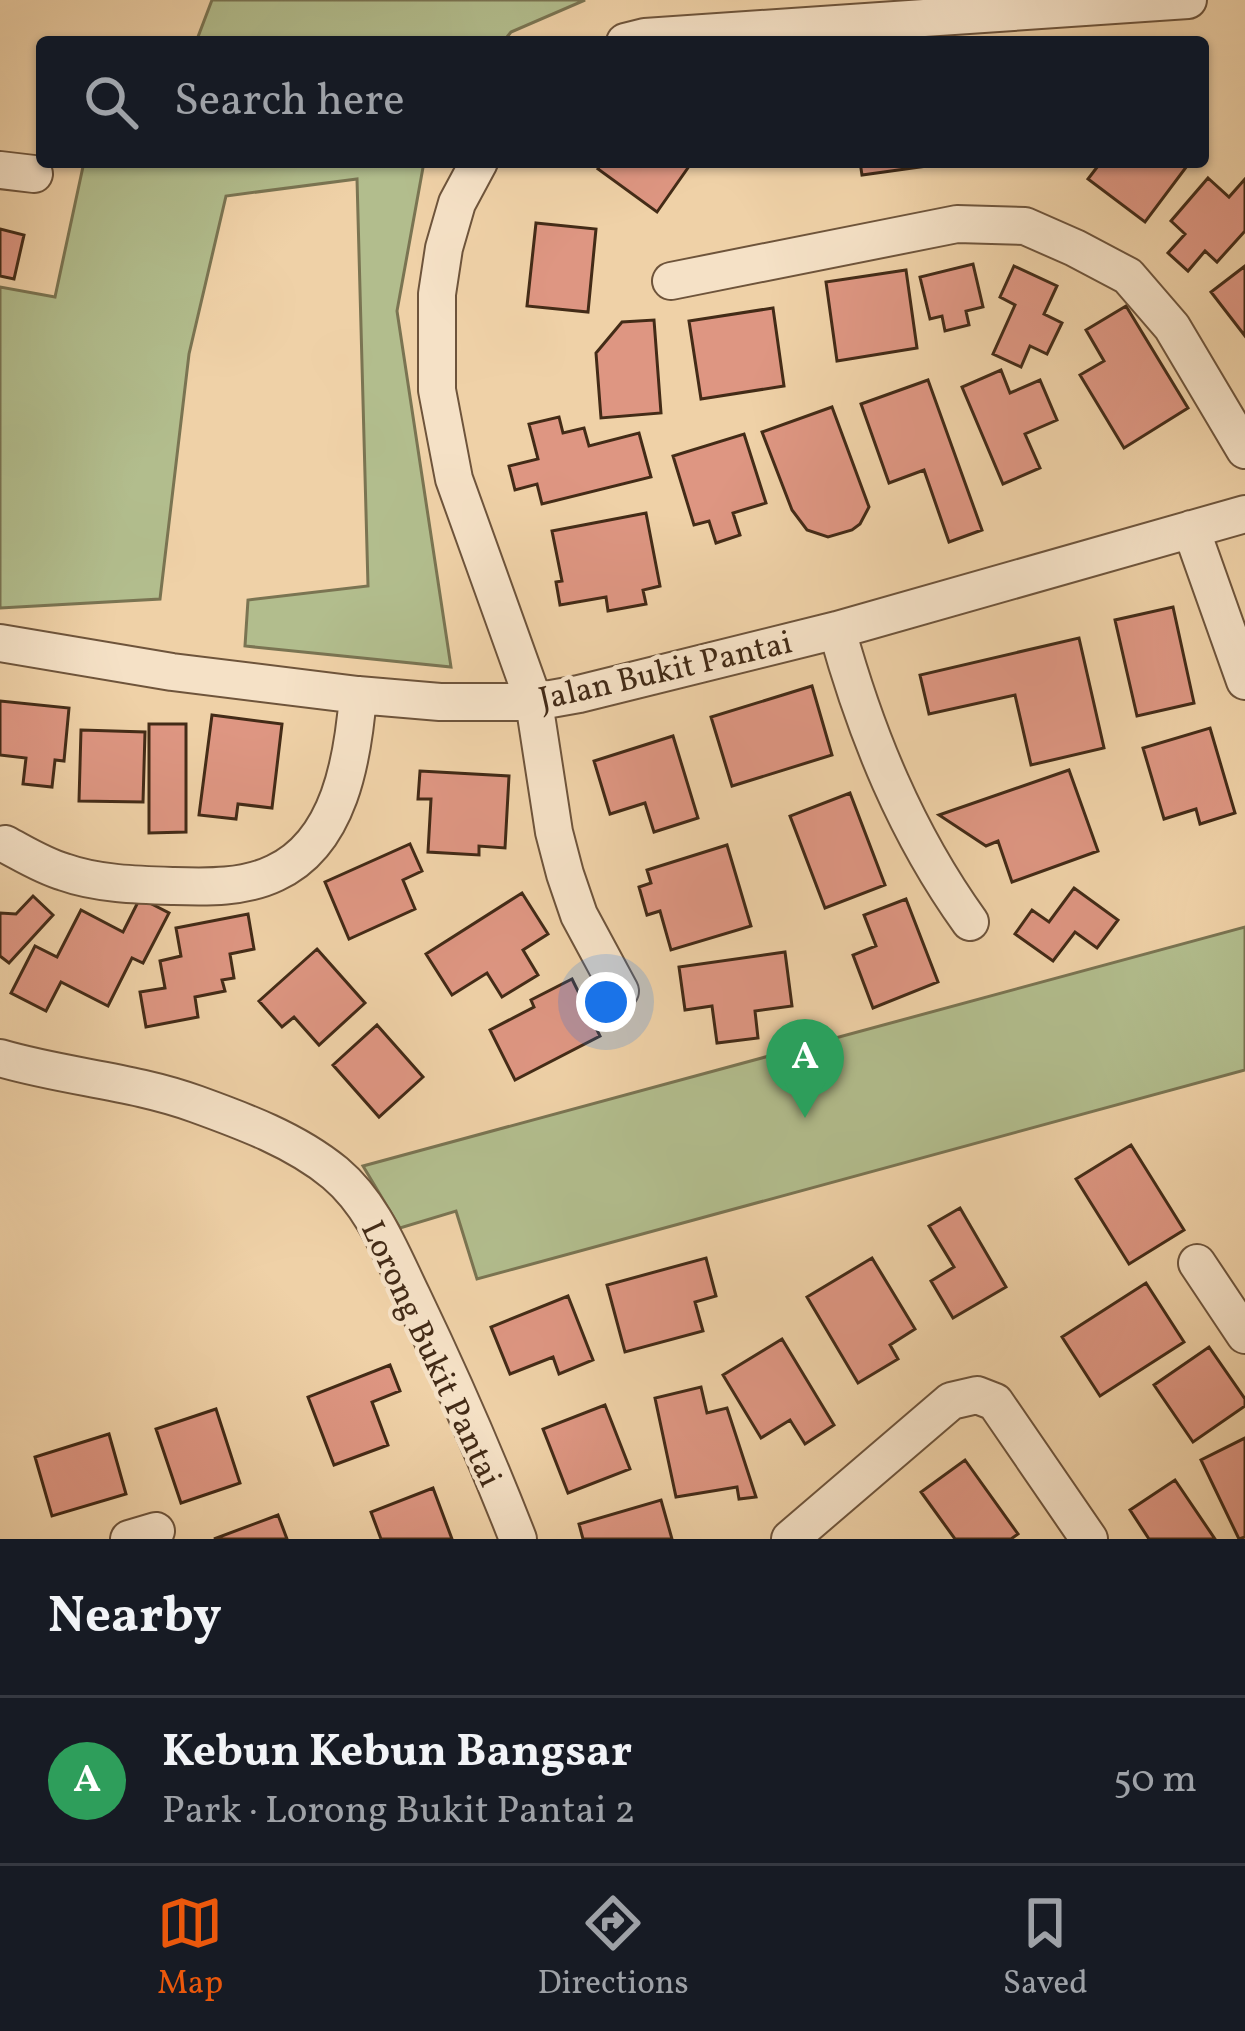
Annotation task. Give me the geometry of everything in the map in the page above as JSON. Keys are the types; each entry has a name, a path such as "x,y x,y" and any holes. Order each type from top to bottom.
{"street":[{"path":"660,36 1188,0"},
{"path":"476,168 457,203 444,248 437,294 437,390 454,478 534,702 565,874 579,915 620,991"},
{"path":"671,280 957,224 1025,226 1128,276 1172,327 1245,450"},
{"name":"Jalan Bukit Pantai","path":"0,643 172,672 358,695 440,702 534,702 837,630 1245,514"},
{"path":"1191,529 1245,681"},
{"path":"837,630 858,705 887,778 922,848 970,922"},
{"path":"5,844 68,874 125,882 233,885 275,873 311,845 339,798 358,695"},
{"name":"Lorong Bukit Pantai","path":"0,1058 192,1102 282,1138 334,1173 361,1200 384,1238 437,1348 518,1539"},
{"path":"1197,1263 1245,1336"},
{"path":"790,1539 951,1401 970,1395 995,1402 1089,1539"}],"green space":[{"path":"212,0 585,0 508,36 198,36"},
{"path":"83,168 423,168 397,311 451,667 245,646 248,600 368,586 357,179 226,196 189,354 160,599 0,608 0,287 55,297"},
{"path":"1245,927 1245,1070 477,1279 456,1211 400,1228 363,1166"}],"building":[{"path":"599,168 688,168 657,212"},
{"path":"861,168 913,168 862,175"},
{"path":"1096,168 1186,168 1145,222 1088,179"},
{"path":"1208,178 1229,197 1245,179 1245,231 1217,262 1205,251 1188,271 1168,253 1185,234 1171,221"},
{"path":"536,223 596,229 588,312 527,306"},
{"path":"0,229 24,235 14,279 0,276"},
{"path":"973,264 983,307 966,311 969,325 945,331 942,316 930,319 920,277"},
{"path":"1014,266 1057,286 1044,314 1062,323 1047,354 1030,346 1021,367 993,354 1015,305 1000,297"},
{"path":"1245,266 1245,336 1211,292"},
{"path":"906,270 917,348 837,361 826,282"},
{"path":"1126,306 1188,408 1124,448 1080,375 1104,361 1086,330"},
{"path":"773,308 784,386 701,399 689,321"},
{"path":"654,320 661,413 601,418 596,353 622,322"},
{"path":"1001,370 1010,393 1040,380 1057,420 1025,434 1040,468 1003,484 962,387"},
{"path":"928,380 982,530 949,542 924,470 889,483 861,404"},
{"path":"832,407 869,507 852,530 828,537 807,530 792,510 762,432"},
{"path":"559,417 563,433 584,428 589,446 639,433 651,477 542,504 537,484 515,490 509,466 538,459 529,424"},
{"path":"744,434 766,503 733,513 740,535 716,543 709,521 694,525 673,456"},
{"path":"646,513 660,586 643,590 646,604 608,611 606,597 560,605 556,582 562,581 552,531"},
{"path":"1173,607 1194,703 1137,716 1115,620"},
{"path":"1079,638 1104,748 1031,765 1015,695 929,714 920,675"},
{"path":"812,686 832,755 732,786 711,717"},
{"path":"0,701 69,708 64,761 55,760 52,787 23,784 26,758 0,755"},
{"path":"212,715 282,724 272,808 238,804 236,819 199,815"},
{"path":"149,724 186,724 186,832 149,833"},
{"path":"1210,728 1235,813 1200,824 1196,809 1164,819 1143,748"},
{"path":"81,730 145,732 143,802 79,801"},
{"path":"673,736 698,818 654,832 645,803 610,814 594,761"},
{"path":"1069,770 1098,851 1012,882 998,841 986,846 939,815"},
{"path":"420,771 509,776 505,848 479,846 479,855 428,852 431,799 418,799"},
{"path":"850,793 885,885 825,908 790,816"},
{"path":"410,844 422,871 403,880 415,909 349,939 325,882"},
{"path":"727,845 751,926 671,950 660,911 647,915 639,887 651,883 647,870"},
{"path":"1074,888 1118,920 1097,948 1075,932 1053,961 1015,934 1032,910 1049,922"},
{"path":"522,893 548,934 523,950 538,975 502,997 487,973 452,995 426,954"},
{"path":"33,896 53,915 9,963 0,956 0,913 16,914"},
{"path":"140,898 169,913 143,963 132,958 108,1006 61,982 46,1011 11,993 35,946 57,957 81,910 123,932"},
{"path":"906,899 938,982 873,1008 853,955 876,946 864,915"},
{"path":"248,914 254,949 230,954 234,978 222,980 225,991 195,997 198,1017 146,1027 140,992 165,988 160,961 181,956 176,928"},
{"path":"317,949 365,1003 319,1045 294,1017 282,1027 259,1001"},
{"path":"785,952 792,1006 755,1011 758,1038 717,1043 712,1006 685,1010 679,967"},
{"path":"572,979 600,1036 515,1080 490,1030 534,1007 531,1000"},
{"path":"377,1025 423,1077 379,1117 333,1065"},
{"path":"1131,1145 1184,1230 1129,1264 1076,1179"},
{"path":"960,1208 1006,1287 953,1318 931,1281 954,1267 929,1226"},
{"path":"706,1258 716,1296 695,1302 703,1331 625,1352 607,1285"},
{"path":"872,1258 915,1329 890,1345 898,1359 858,1383 807,1297"},
{"path":"1146,1283 1184,1342 1100,1396 1062,1337"},
{"path":"568,1296 593,1360 559,1374 553,1357 510,1374 491,1327"},
{"path":"782,1339 834,1425 805,1444 790,1420 761,1438 723,1375"},
{"path":"1209,1347 1245,1399 1245,1406 1193,1442 1154,1385"},
{"path":"390,1365 400,1391 372,1402 388,1445 334,1465 308,1397"},
{"path":"701,1387 707,1413 727,1408 756,1497 739,1499 737,1487 676,1497 655,1398"},
{"path":"605,1405 630,1469 568,1493 543,1429"},
{"path":"216,1409 240,1483 181,1503 156,1429"},
{"path":"109,1434 126,1494 52,1516 35,1457"},
{"path":"1245,1438 1245,1537 1239,1539 1201,1460"},
{"path":"965,1460 1018,1534 1011,1539 955,1539 921,1492"},
{"path":"1175,1480 1215,1539 1149,1539 1130,1510"},
{"path":"433,1488 452,1539 381,1539 371,1512"},
{"path":"661,1500 672,1539 583,1539 579,1524"},
{"path":"278,1515 287,1539 214,1539"}],"place":[{"name":"Kebun Kebun Bangsar","path":"805,1118"}]}
